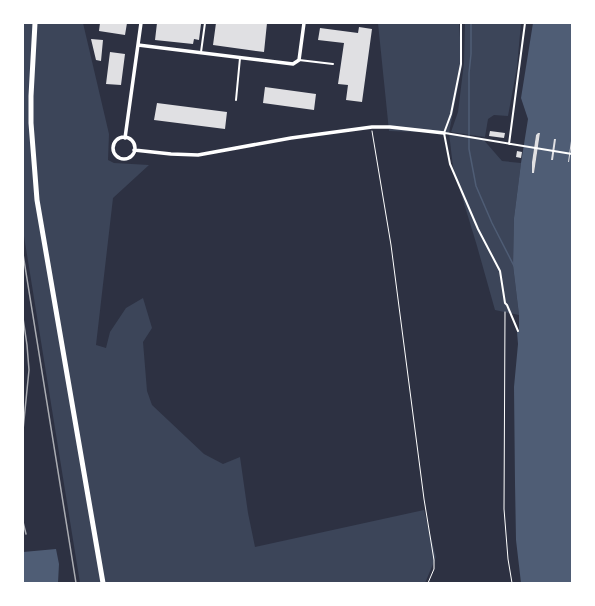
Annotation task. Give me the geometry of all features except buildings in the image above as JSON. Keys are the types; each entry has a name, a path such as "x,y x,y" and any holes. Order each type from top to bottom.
{"main road":[{"path":"35,23 31,123 37,200 103,583"}],"street":[{"path":"125,138 141,23"},
{"path":"138,45 293,64 299,60 304,23"},
{"path":"134,150 198,155 291,138 372,127 390,127 444,133"},
{"path":"122,138 125,138 133,144 134,150 131,156 125,159 115,155 113,148 116,142 122,138"}],"lane":[{"path":"201,53 205,23"},
{"path":"461,23 461,64 451,114 444,133 450,164 478,229 500,271 505,303 518,331"},
{"path":"509,144 525,23"},
{"path":"236,100 240,58"},
{"path":"299,60 333,64"},
{"path":"444,133 572,154"}],"path":[{"path":"372,127 391,245 424,499 434,560 434,569 428,583"},
{"path":"505,303 504,509 508,559 512,583"}],"shaded area":[{"path":"23,23 83,23 109,134 108,160 114,163 149,165 113,198 96,345 106,348 110,332 126,308 143,298 152,328 143,342 147,391 152,405 204,454 223,464 240,457 248,513 255,547 424,510 436,557 425,583 80,583 23,230"},
{"path":"378,23 459,23 462,66 449,133 389,131"},
{"path":"465,23 521,23 517,67 508,116 494,115 488,119 485,137 451,132 458,112 464,63"},
{"path":"533,23 572,23 572,583 521,583 516,540 514,387 519,315 513,265 514,218 528,119 521,98","holes":["540,134 534,173 532,173 532,162 536,135"]},
{"path":"449,133 482,138 502,161 521,163 514,218 513,265 519,315 495,310 453,167"},
{"path":"56,549 59,564 58,583 23,583 23,552"}],"waterway":[{"path":"471,23 471,54 469,73 469,149 476,186 492,223 514,266"}],"railway":[{"path":"23,254 76,583"},
{"path":"23,318 29,370 23,430"},
{"path":"23,522 26,534"}]}
